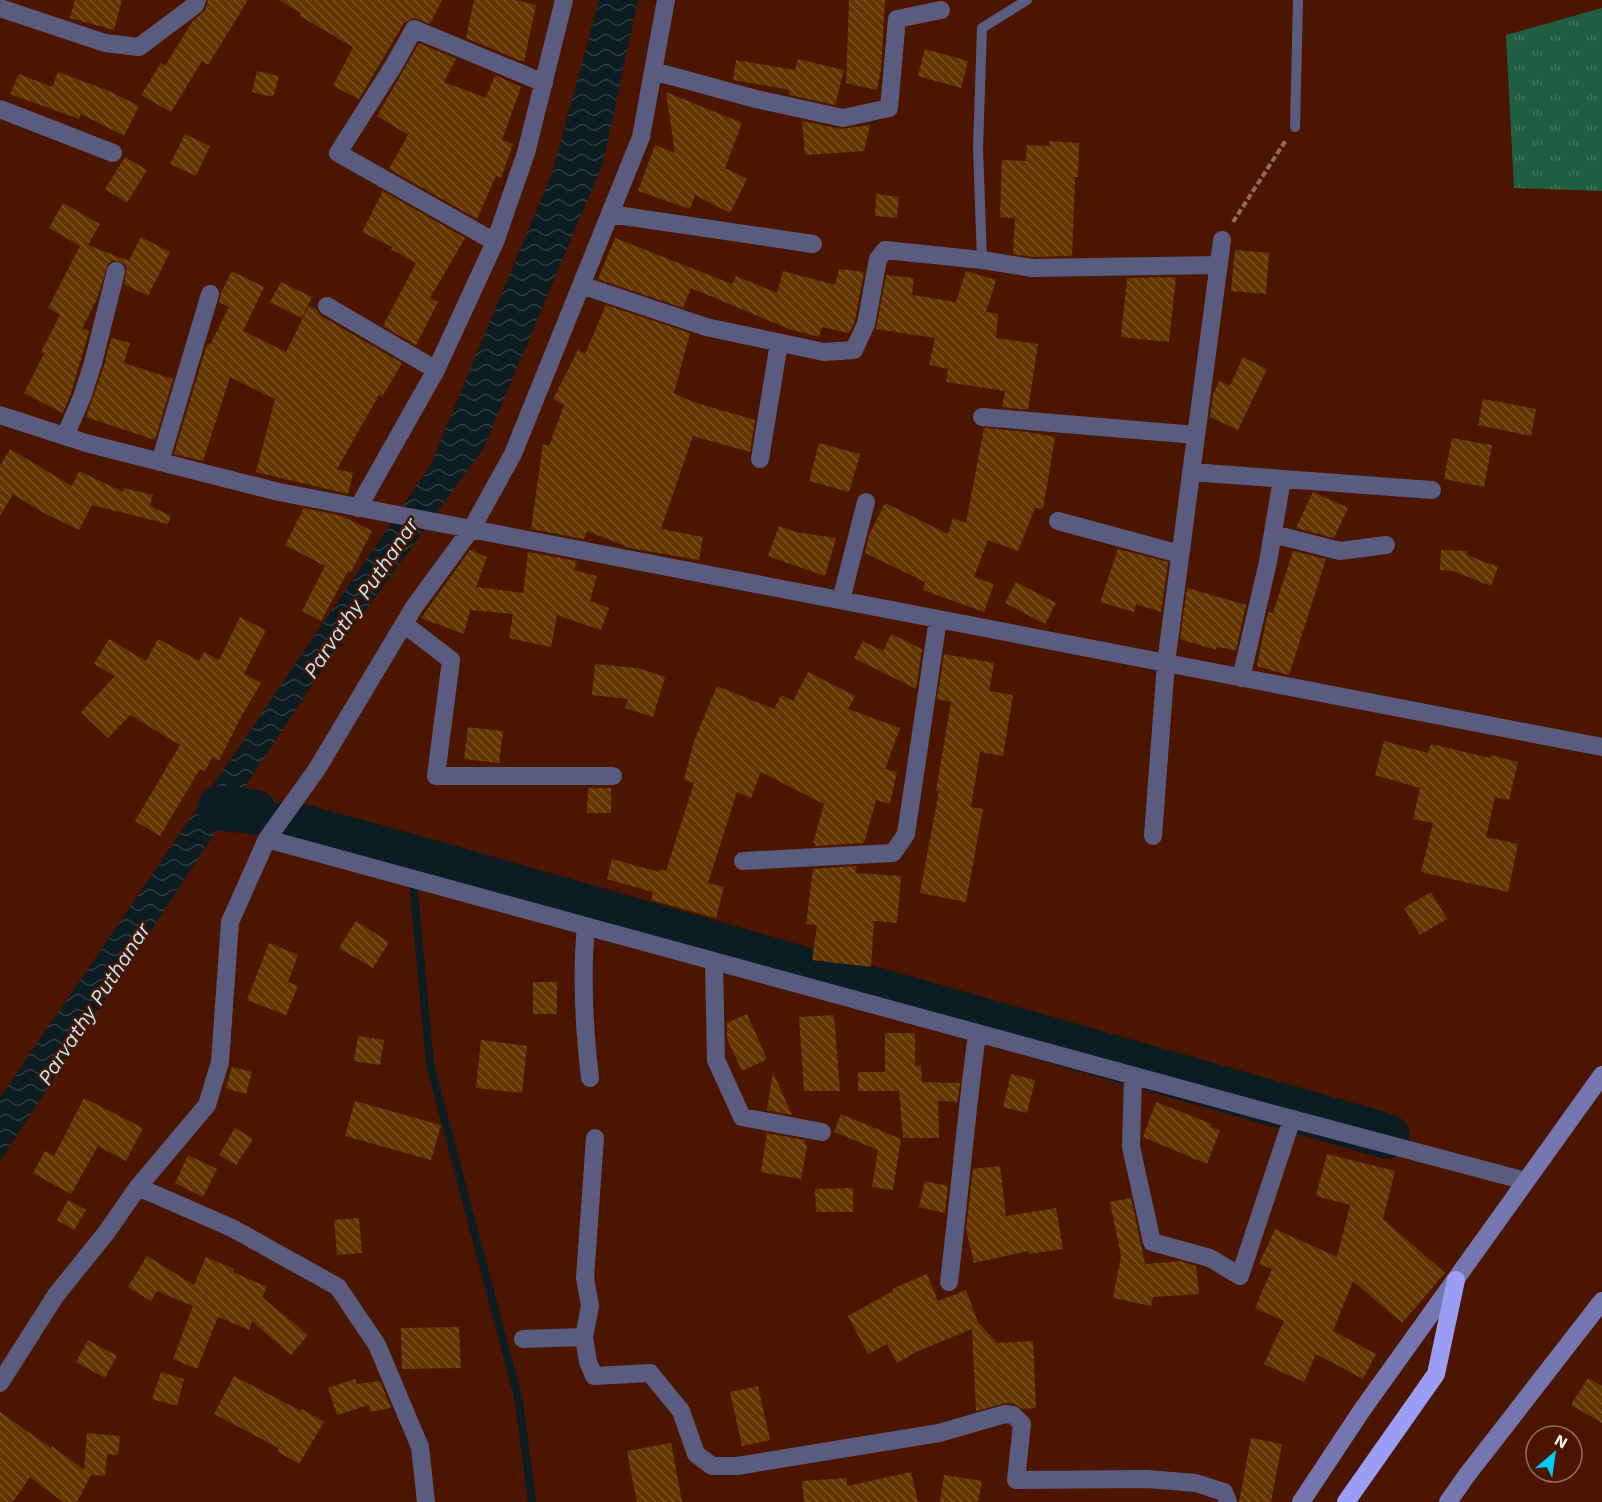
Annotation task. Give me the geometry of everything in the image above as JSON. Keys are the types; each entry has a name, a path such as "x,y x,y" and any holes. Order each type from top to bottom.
{"highway":[{"path":"1346,1502 1436,1374 1456,1280"}],"street":[{"path":"0,8 105,43 139,47 195,5 197,0"},
{"path":"358,508 436,370 495,242 526,153 564,0"},
{"path":"0,1383 56,1295 106,1233 138,1187 207,1105 220,1062 230,922 267,839 317,769 414,607 472,528 513,454 641,137 666,0"},
{"path":"653,71 756,99 843,118 889,108 897,19 941,10"},
{"path":"495,242 338,153 414,29 544,83"},
{"path":"0,109 114,153"},
{"path":"610,214 813,244"},
{"path":"1153,837 1166,663 1222,240"},
{"path":"581,285 706,327 824,352 854,350 866,324 878,259 885,250 982,260 1032,268 1219,265"},
{"path":"65,436 86,386 116,270"},
{"path":"160,462 210,294"},
{"path":"327,306 436,370"},
{"path":"760,459 779,342"},
{"path":"0,415 65,436 279,492 1602,747"},
{"path":"982,417 1196,435"},
{"path":"1191,472 1432,490"},
{"path":"1241,678 1273,534 1282,479"},
{"path":"841,600 866,502"},
{"path":"1058,521 1180,554"},
{"path":"1273,534 1340,551 1386,545"},
{"path":"743,861 893,853 906,834 938,619"},
{"path":"404,624 451,660 436,776 613,776"},
{"path":"267,839 977,1034 1526,1181"},
{"path":"586,926 582,959 585,1037 590,1078"},
{"path":"714,961 716,1060 742,1117 822,1132"},
{"path":"949,1282 960,1196 965,1121 977,1034"},
{"path":"1301,1502 1362,1410 1602,1075"},
{"path":"1133,1076 1131,1147 1152,1242 1210,1258 1240,1276 1292,1119"},
{"path":"596,1138 585,1278 590,1306 584,1337 588,1362 594,1376 650,1373 681,1411 696,1454 712,1466 737,1466 939,1433 1005,1414 1013,1415 1022,1424 1016,1479 1147,1479 1196,1483 1224,1492 1228,1502"},
{"path":"138,1187 232,1228 338,1287 377,1345 420,1447 426,1502"},
{"path":"1448,1502 1602,1300"},
{"path":"523,1339 584,1337"}],"lane":[{"path":"982,260 978,148 982,28 1027,0"},
{"path":"1295,127 1298,0"}],"path":[{"path":"1222,240 1295,127"}],"green space":[{"path":"1602,8 1602,191 1514,188 1506,35"}],"water":[{"name":"Parvathy Puthanar","path":"599,0 638,0 603,163 483,449 315,680 0,1161 0,1098 430,466 552,173"}],"building":[{"path":"75,0 122,0 114,30 70,18"},
{"path":"208,0 248,0 208,65 202,61 171,112 141,95 161,63 165,66 192,22 205,10"},
{"path":"279,0 442,0 430,24 414,18 404,23 359,99 333,86 353,47 300,16 301,13"},
{"path":"474,0 515,0 536,5 524,62 466,38"},
{"path":"849,0 885,0 881,70 877,90 846,83"},
{"path":"419,43 456,59 444,82 486,98 495,75 521,87 502,140 513,144 501,178 496,176 477,219 389,169 408,135 377,116"},
{"path":"925,49 968,61 961,88 918,76"},
{"path":"798,59 844,70 835,105 789,95 790,90 733,80 736,60 795,70"},
{"path":"257,71 279,76 273,97 252,92"},
{"path":"58,72 109,91 139,106 124,136 81,114 79,119 10,94 19,74 52,87"},
{"path":"666,92 742,123 725,168 747,179 730,213 695,195 690,209 638,191 655,145 675,153"},
{"path":"802,121 841,129 870,125 864,151 805,155"},
{"path":"185,134 210,146 196,176 170,164"},
{"path":"1049,141 1079,143 1078,177 1075,177 1072,256 1033,257 1013,254 1015,218 1000,217 1002,160 1026,161 1027,145 1049,146"},
{"path":"125,157 147,170 127,203 105,189"},
{"path":"383,191 465,238 430,298 438,302 416,345 383,326 416,263 391,249 392,247 362,232"},
{"path":"876,194 899,197 897,218 875,216"},
{"path":"63,203 100,224 88,245 129,261 141,237 170,252 148,296 124,284 127,268 123,263 113,260 108,264 97,299 82,329 89,331 63,413 24,393 44,354 41,352 60,315 48,308 80,246 49,228"},
{"path":"615,238 732,284 736,276 777,293 783,271 835,285 839,269 864,272 855,321 849,333 822,327 819,337 789,329 691,288 683,308 598,279"},
{"path":"1235,250 1269,253 1266,294 1231,291"},
{"path":"232,271 264,287 243,331 286,352 309,306 317,310 321,316 402,363 382,397 379,395 337,469 353,473 348,494 256,472 275,399 230,377 203,461 174,454 207,344 210,345 229,307 219,302"},
{"path":"966,271 996,280 986,312 998,314 996,338 1038,344 1028,410 1002,407 1005,391 946,382 948,369 929,365 935,338 876,329 886,275 914,278 912,295 956,302"},
{"path":"1176,277 1169,342 1121,337 1127,278"},
{"path":"281,282 312,297 302,318 270,302"},
{"path":"606,305 690,333 674,393 693,402 755,420 750,452 693,436 661,529 703,537 699,560 630,548 587,531 584,539 531,529 543,444 549,446 564,405 553,399 578,350 585,354"},
{"path":"111,338 130,343 124,363 173,379 155,440 86,417"},
{"path":"1243,357 1267,369 1238,430 1210,417 1213,395 1219,381 1230,386"},
{"path":"1483,399 1536,409 1531,436 1478,425"},
{"path":"984,428 1055,437 1043,509 1035,508 1018,551 988,540 974,577 994,584 984,612 923,590 925,582 865,553 869,535 885,503 948,534 953,518 966,523"},
{"path":"1452,438 1492,445 1484,487 1444,479"},
{"path":"819,443 860,454 849,492 809,481"},
{"path":"10,449 72,486 79,471 123,492 124,488 153,495 150,506 171,516 168,524 92,505 79,530 40,511 13,494 0,516 0,466"},
{"path":"1313,492 1348,508 1334,538 1296,528"},
{"path":"304,508 342,516 372,531 351,572 348,571 321,621 302,611 325,566 285,545"},
{"path":"779,526 796,532 836,538 825,576 768,556"},
{"path":"1118,549 1168,562 1161,612 1136,604 1134,612 1100,602"},
{"path":"470,550 487,557 476,587 523,593 528,552 577,561 574,570 597,576 590,601 609,608 601,630 557,615 551,647 509,638 513,614 470,610 464,634 421,618"},
{"path":"1441,550 1467,551 1467,555 1498,567 1491,586 1453,571 1440,570"},
{"path":"1293,551 1326,559 1289,675 1257,666 1268,612 1273,613"},
{"path":"1016,582 1056,603 1045,624 1005,603"},
{"path":"1187,588 1246,605 1236,650 1217,647 1216,650 1180,639"},
{"path":"240,617 266,630 244,674 261,683 219,761 212,757 205,771 200,769 160,836 135,821 180,745 130,715 108,738 81,712 115,676 94,664 109,639 146,661 158,639 199,661 204,652 219,660"},
{"path":"891,634 922,649 916,689 854,658 863,641 883,651"},
{"path":"944,654 994,663 989,691 1013,695 1003,756 980,752 971,807 983,809 966,902 920,893 939,791 936,791 951,702 937,699"},
{"path":"595,664 638,668 665,677 653,717 625,708 628,699 592,695"},
{"path":"808,672 855,696 848,709 900,728 885,769 897,772 890,804 876,800 864,843 815,846 813,843 824,804 761,772 751,798 737,792 708,883 724,887 716,918 651,900 653,892 607,879 612,859 659,872 659,869 666,871 694,783 684,780 694,741 717,686 774,709 781,695 793,701"},
{"path":"468,727 503,731 499,763 464,759"},
{"path":"1384,741 1428,753 1431,744 1518,762 1509,800 1495,797 1486,837 1518,844 1508,892 1421,872 1433,823 1413,819 1420,788 1375,775"},
{"path":"588,788 611,788 611,813 587,813"},
{"path":"857,866 855,873 901,876 897,923 874,921 871,967 812,960 817,925 806,924 813,869"},
{"path":"1431,892 1447,919 1420,935 1404,908"},
{"path":"356,921 389,942 373,968 339,948"},
{"path":"269,943 298,955 288,982 298,986 286,1015 247,1000"},
{"path":"533,982 557,982 557,1014 533,1014"},
{"path":"747,1014 767,1059 742,1071 727,1039 727,1023"},
{"path":"834,1015 840,1091 804,1091 799,1017"},
{"path":"885,1033 915,1033 915,1066 921,1065 922,1082 960,1083 957,1102 938,1101 939,1138 903,1138 899,1091 858,1091 858,1072 885,1072"},
{"path":"358,1036 384,1040 380,1065 354,1061"},
{"path":"481,1040 527,1046 522,1093 476,1088"},
{"path":"232,1067 252,1072 246,1094 226,1088"},
{"path":"773,1072 784,1097 792,1115 767,1110"},
{"path":"1011,1074 1035,1080 1027,1113 1003,1107"},
{"path":"84,1098 143,1128 126,1161 98,1146 71,1194 33,1173 45,1151 54,1156"},
{"path":"355,1101 441,1125 431,1160 345,1136"},
{"path":"1156,1102 1212,1124 1211,1127 1220,1130 1207,1164 1143,1137"},
{"path":"841,1114 901,1139 893,1190 872,1187 878,1150 834,1132"},
{"path":"235,1128 253,1139 236,1165 219,1155"},
{"path":"767,1133 804,1140 807,1147 801,1179 761,1172"},
{"path":"1327,1154 1395,1171 1383,1219 1445,1273 1402,1323 1353,1281 1333,1331 1376,1354 1363,1379 1316,1354 1304,1382 1264,1364 1284,1321 1255,1308 1272,1269 1259,1264 1275,1229 1337,1257 1350,1205 1316,1196"},
{"path":"188,1155 217,1169 203,1197 175,1183"},
{"path":"1000,1166 1006,1216 1056,1208 1063,1249 1029,1254 1028,1251 974,1263 966,1229 973,1169"},
{"path":"925,1181 948,1186 945,1213 919,1207"},
{"path":"853,1188 853,1212 816,1212 815,1189"},
{"path":"1131,1198 1145,1264 1180,1261 1196,1266 1199,1294 1153,1297 1151,1306 1113,1298 1121,1256 1110,1202"},
{"path":"68,1200 86,1210 74,1230 57,1220"},
{"path":"359,1218 362,1253 337,1255 334,1220"},
{"path":"147,1256 194,1285 206,1257 234,1269 233,1272 267,1287 262,1297 308,1335 291,1355 252,1321 249,1330 218,1317 197,1369 173,1359 193,1306 157,1291 151,1301 128,1287"},
{"path":"927,1274 938,1301 966,1290 978,1322 997,1343 1033,1341 1036,1408 1023,1409 1015,1404 1006,1403 976,1411 972,1329 918,1351 897,1363 887,1344 868,1354 848,1316 893,1291 892,1289"},
{"path":"459,1327 461,1368 402,1369 401,1328"},
{"path":"88,1340 117,1356 105,1378 76,1362"},
{"path":"161,1372 184,1379 177,1406 152,1399"},
{"path":"234,1376 324,1422 299,1464 277,1451 279,1448 214,1414"},
{"path":"1588,1378 1602,1386 1602,1423 1571,1405"},
{"path":"355,1379 357,1384 380,1381 391,1408 370,1412 369,1405 337,1415 328,1388"},
{"path":"758,1386 770,1440 742,1446 730,1392"},
{"path":"0,1412 84,1470 87,1433 120,1436 118,1455 107,1454 105,1476 91,1475 77,1502 63,1502 30,1477 13,1502 0,1502"},
{"path":"1251,1438 1282,1444 1271,1502 1239,1502"},
{"path":"671,1443 682,1502 637,1502 627,1451"},
{"path":"911,1472 918,1502 804,1502 802,1481 847,1478 847,1486"},
{"path":"944,1475 982,1481 978,1502 940,1502"}],"waterway":[{"path":"220,808 254,812"},
{"path":"288,823 1387,1136"},
{"path":"402,854 408,863"},
{"path":"413,881 430,1064 519,1401 532,1502"}]}
